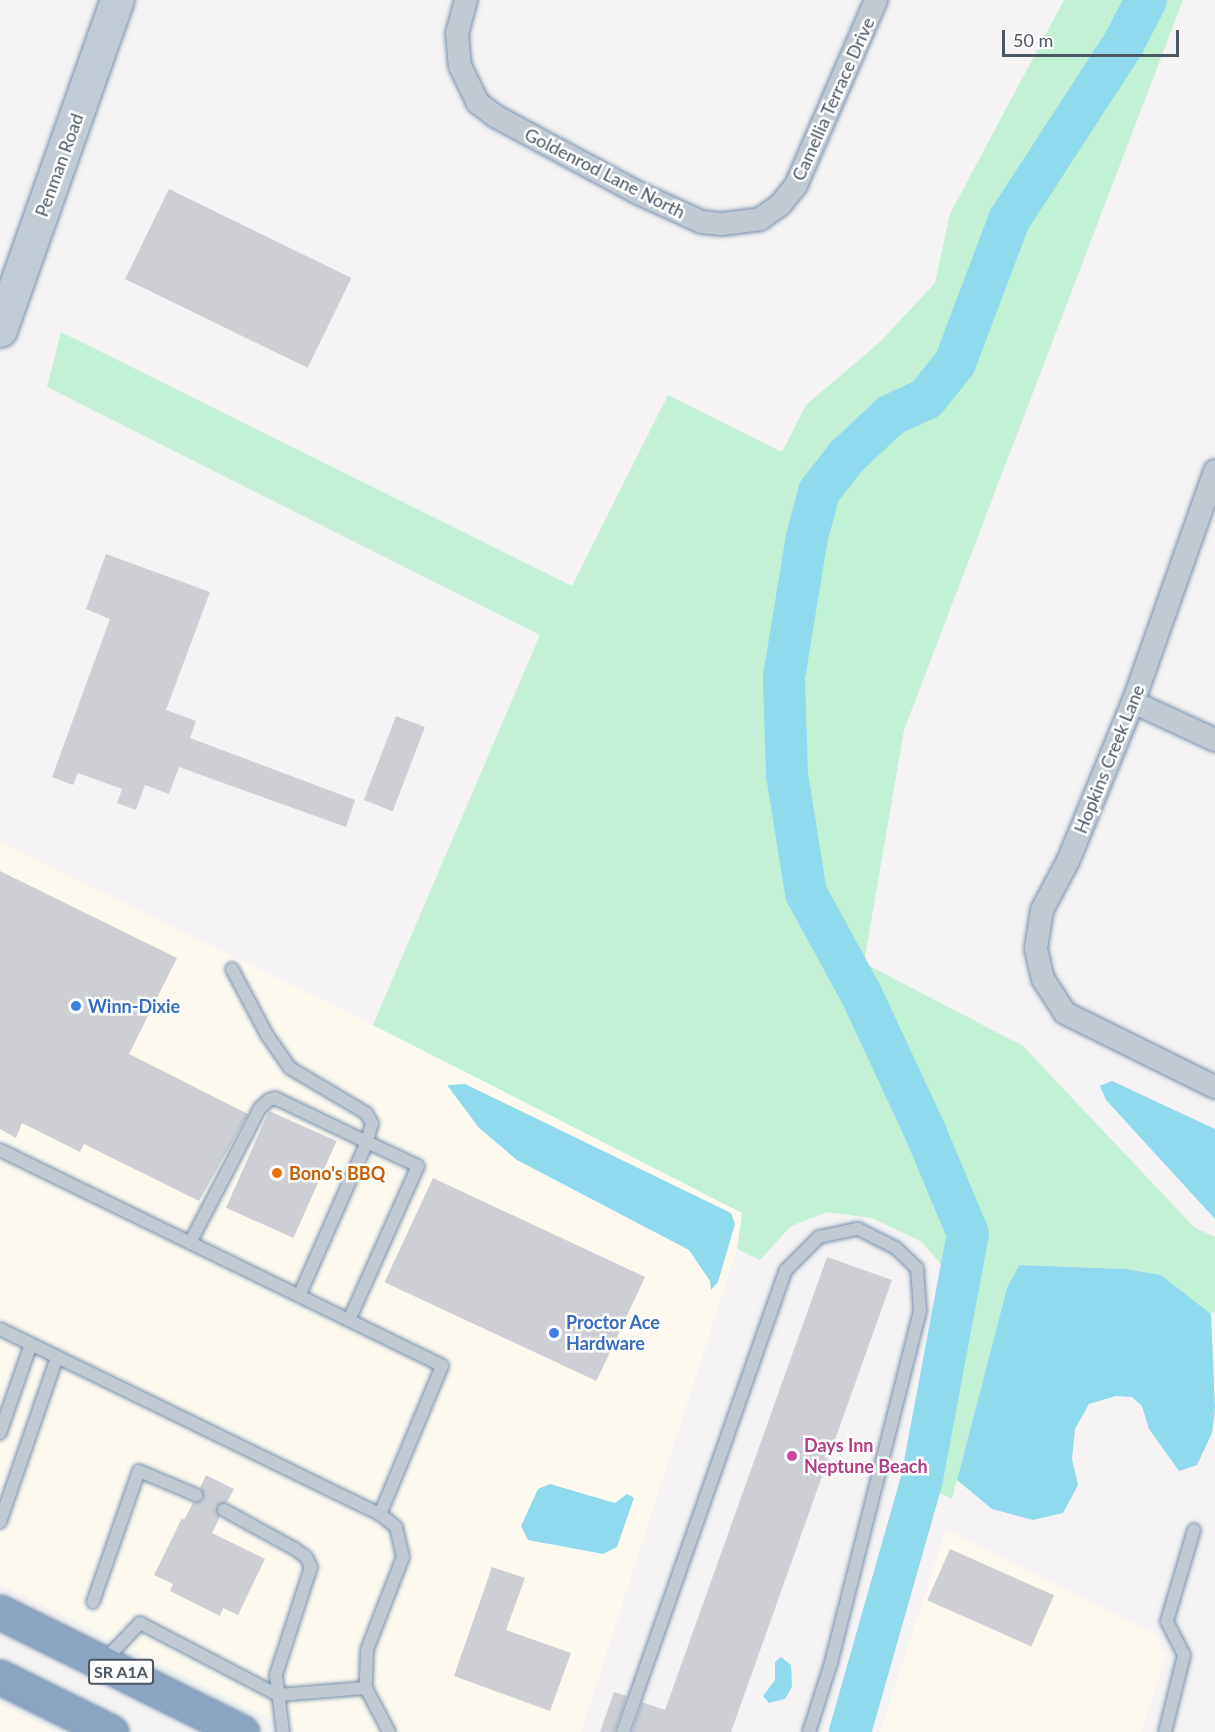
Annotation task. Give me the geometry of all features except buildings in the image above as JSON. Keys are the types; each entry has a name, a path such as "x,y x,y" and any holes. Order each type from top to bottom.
{"highway":[{"name":"SR A1A","path":"0,1612 242,1732"},
{"path":"0,1677 111,1732"}],"street":[{"name":"Penman Road","path":"0,330 117,0"},
{"name":"Goldenrod Lane North","path":"466,0 457,33 466,85 478,104 495,116 638,193 702,222 722,224 760,219"},
{"name":"Camellia Terrace Drive","path":"760,219 780,205 796,185 876,0"},
{"name":"Hopkins Creek Lane","path":"1215,471 1133,702 1068,861 1042,910 1036,949 1043,980 1065,1013 1091,1028 1215,1087"},
{"path":"1133,702 1215,740"}],"lane":[{"path":"232,969 267,1035 291,1068 370,1117 367,1142 299,1296"},
{"path":"190,1243 260,1108 269,1100 275,1098 418,1166 349,1320"},
{"path":"0,1150 442,1366 380,1514"},
{"path":"623,1732 786,1270 819,1237 858,1229 896,1248 917,1268 920,1311 831,1663 809,1732"},
{"path":"0,1329 380,1514 396,1527 403,1557 367,1650 366,1688 388,1732"},
{"path":"0,1433 31,1344"},
{"path":"0,1522 57,1357"},
{"path":"93,1602 139,1472 196,1496"},
{"path":"224,1510 295,1549 306,1557 311,1567 278,1662 278,1695 283,1732"},
{"path":"1166,1732 1184,1655 1167,1621 1194,1530"},
{"path":"102,1662 140,1623 278,1695 366,1688"}],"shaded area":[{"path":"0,842 373,1025 743,1213 737,1249 581,1732 297,1732 0,1584"},
{"path":"946,1530 1154,1633 1166,1657 1141,1732 880,1732"},
{"path":"0,1703 39,1723 58,1732 0,1732"}],"green space":[{"path":"1064,0 1183,0 904,730 864,963 1023,1046 1194,1227 1215,1237 1215,1311 1211,1314 1161,1275 1126,1269 1019,1265 1007,1288 952,1499 911,1479 950,1275 922,1242 872,1218 827,1212 791,1226 760,1260 737,1249 742,1213 373,1025 540,635 47,387 61,332 572,586 668,395 782,452 806,405 880,342 935,283 950,214"}],"water":[{"path":"1112,1081 1215,1129 1215,1219 1106,1100 1100,1086"},
{"path":"465,1084 731,1213 735,1224 718,1282 711,1290 710,1281 689,1250 517,1160 479,1128 447,1085"},
{"path":"1019,1265 1126,1269 1161,1275 1211,1314 1215,1408 1212,1433 1197,1465 1179,1471 1149,1429 1142,1406 1132,1397 1116,1396 1089,1404 1075,1429 1072,1459 1078,1485 1063,1513 1033,1520 992,1509 957,1480 1007,1288"},
{"path":"550,1484 615,1503 627,1494 634,1498 617,1547 603,1554 528,1540 521,1526 538,1489"},
{"path":"781,1657 791,1665 792,1687 785,1699 769,1703 763,1696 775,1680 775,1662"}],"waterway":[{"path":"850,1732 922,1479 968,1234 925,1131 861,994 806,893 787,775 784,677 807,537 819,492 847,456 891,415 926,399 955,363 1009,220 1124,43 1146,0"}],"place":[{"name":"Winn-Dixie","path":"76,1006"},
{"name":"Bono's BBQ","path":"277,1173"},
{"name":"Proctor Ace Hardware","path":"554,1333"},
{"name":"Days Inn Neptune Beach","path":"792,1456"}]}
